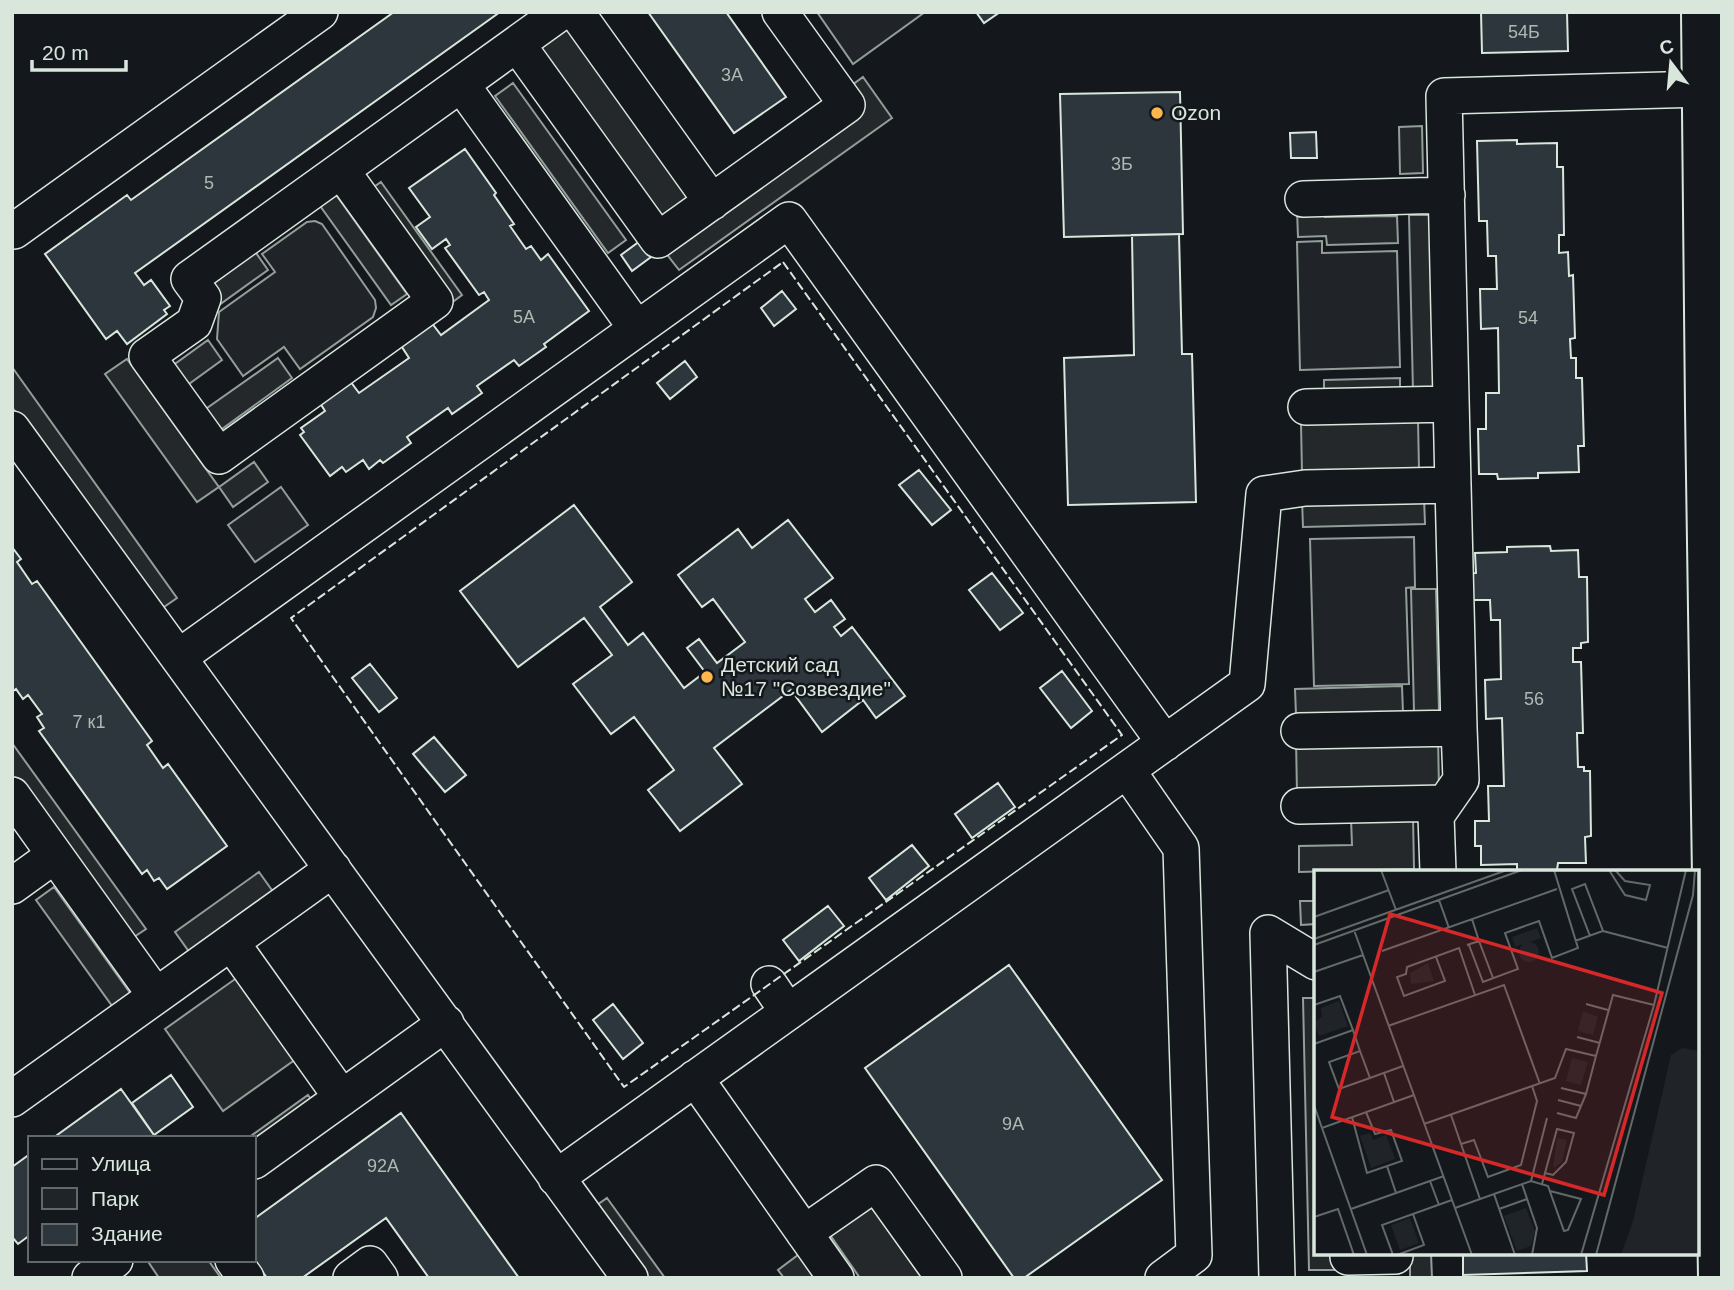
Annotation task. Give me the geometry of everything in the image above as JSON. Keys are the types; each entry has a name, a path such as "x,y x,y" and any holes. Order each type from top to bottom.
{"main road":[{"path":"1701,12 1718,1278"}],"street":[{"path":"14,231 320,12"},
{"path":"341,170 435,301 219,456 148,356 194,323 203,298 189,279 561,12"},
{"path":"576,12 712,202"},
{"path":"517,44 658,240 847,105 780,12"},
{"path":"461,84 637,329"},
{"path":"1438,870 1436,816 1461,780 1444,96 1703,89"},
{"path":"1303,199 1447,195"},
{"path":"178,657 789,220 1165,743"},
{"path":"1306,407 1451,404"},
{"path":"12,429 630,1278"},
{"path":"556,1178 695,1078 778,998 1127,770 1247,684 1264,494 1305,488 1453,485"},
{"path":"1299,732 1459,728"},
{"path":"1127,770 1181,848 1194,1255 1163,1278"},
{"path":"12,795 156,996"},
{"path":"1299,806 1445,803"},
{"path":"12,886 55,855"},
{"path":"12,1098 333,869"},
{"path":"1277,1278 1268,933 1314,961"},
{"path":"231,942 342,1098"},
{"path":"256,1160 446,1023"},
{"path":"695,1078 836,1278"},
{"path":"804,1233 876,1183 944,1278"},
{"path":"1348,1263 1395,1255"},
{"path":"90,1278 113,1262"},
{"path":"118,1262 130,1278"},
{"path":"234,1262 246,1278"},
{"path":"351,1278 370,1264 380,1278"}],"green space":[{"path":"817,12 925,12 853,64"},
{"path":"307,222 322,224 375,300 373,317 300,369 284,347 243,376 217,339 219,312 275,272 262,254"},
{"path":"1322,241 1322,253 1397,251 1400,367 1300,370 1297,242"},
{"path":"281,487 308,525 255,562 228,525"},
{"path":"1414,537 1415,587 1406,588 1409,684 1314,686 1310,539"}],"shaded area":[{"path":"571,19 697,195 652,227 526,50"},
{"path":"863,77 892,118 679,270 665,252"},
{"path":"513,83 626,240 608,253 495,96"},
{"path":"1422,126 1423,173 1400,174 1399,127"},
{"path":"381,182 462,295 446,307 364,194"},
{"path":"334,192 407,294 391,305 318,203"},
{"path":"1297,210 1325,210 1325,217 1397,216 1398,243 1327,245 1326,236 1298,237"},
{"path":"1409,215 1435,215 1439,391 1413,392"},
{"path":"254,250 268,270 219,305 205,286"},
{"path":"208,340 222,360 182,389 168,369"},
{"path":"278,358 292,378 215,434 200,413"},
{"path":"127,359 219,487 197,502 105,374"},
{"path":"12,367 177,598 158,611 12,407"},
{"path":"1400,378 1400,392 1324,394 1324,380"},
{"path":"1418,420 1419,470 1302,473 1301,423"},
{"path":"254,462 268,482 233,507 219,487"},
{"path":"1424,497 1425,524 1303,527 1302,500"},
{"path":"1411,589 1436,589 1439,711 1414,712"},
{"path":"1402,686 1403,713 1296,715 1295,689"},
{"path":"1438,736 1439,789 1297,793 1296,740"},
{"path":"12,743 146,929 128,941 12,780"},
{"path":"1413,816 1414,869 1299,872 1299,846 1352,845 1351,818"},
{"path":"259,872 274,893 190,953 175,932"},
{"path":"54,887 133,997 115,1010 36,900"},
{"path":"1300,901 1314,901 1314,924 1301,925"},
{"path":"259,962 317,1044 223,1111 165,1029"},
{"path":"1303,998 1314,998 1314,1255 1334,1255 1334,1270 1309,1270"},
{"path":"308,1095 318,1108 256,1153 256,1136 251,1136"},
{"path":"607,1198 665,1278 639,1278 590,1210"},
{"path":"869,1204 922,1278 860,1278 828,1232"},
{"path":"802,1252 821,1278 784,1278 778,1270"},
{"path":"1410,1255 1431,1255 1432,1278 1410,1278"},
{"path":"148,1262 209,1262 221,1278 159,1278"}],"building":[{"path":"394,12 500,12 135,273 144,285 151,280 170,306 164,310 167,314 127,344 117,331 106,339 45,254 127,195 131,200"},
{"path":"648,12 726,12 786,97 734,133"},
{"path":"976,12 1000,12 984,23"},
{"path":"1481,12 1567,12 1568,51 1482,53"},
{"path":"1180,92 1183,234 1064,237 1060,94"},
{"path":"1316,132 1317,158 1291,158 1290,133"},
{"path":"1517,140 1517,144 1557,143 1557,167 1563,167 1564,235 1559,235 1559,253 1568,252 1569,276 1573,275 1575,338 1570,339 1571,358 1576,358 1576,378 1582,378 1584,446 1578,446 1579,472 1538,473 1538,478 1498,479 1497,474 1479,474 1478,429 1486,429 1486,393 1499,393 1498,328 1481,329 1480,289 1497,289 1496,256 1488,256 1487,221 1479,221 1477,141"},
{"path":"465,149 496,193 494,195 514,224 510,226 526,249 531,246 541,260 548,254 589,311 519,366 514,360 477,386 482,393 452,414 448,408 407,437 411,443 383,463 380,460 369,469 363,460 346,472 342,467 330,476 300,435 304,432 301,428 325,411 320,403 350,381 359,393 409,358 400,344 431,322 441,335 489,300 484,292 479,295 445,248 450,245 446,239 432,249 416,227 430,217 409,188"},
{"path":"1179,234 1182,354 1192,354 1196,502 1068,505 1064,358 1134,355 1132,235"},
{"path":"640,241 651,257 632,271 621,255"},
{"path":"782,291 796,309 774,326 761,308"},
{"path":"685,361 697,377 670,399 657,383"},
{"path":"919,470 951,510 932,525 899,485"},
{"path":"574,505 632,582 600,607 628,645 643,633 684,688 705,672 687,648 699,639 717,663 745,642 713,599 702,607 678,575 738,529 752,548 788,520 833,578 805,599 815,612 831,600 845,619 834,627 841,636 852,627 905,696 876,718 863,700 822,732 791,690 714,748 742,784 680,831 648,790 674,770 634,717 611,734 573,684 612,655 584,618 518,667 460,591"},
{"path":"1550,546 1551,551 1578,550 1579,577 1587,577 1588,642 1581,643 1581,648 1573,648 1573,662 1581,662 1583,733 1577,733 1578,767 1590,771 1591,836 1585,837 1586,863 1558,863 1557,870 1517,870 1517,864 1481,865 1481,846 1475,846 1475,821 1489,821 1488,786 1504,786 1502,718 1486,719 1485,680 1501,679 1500,620 1491,620 1490,600 1469,600 1469,574 1476,573 1475,553 1507,552 1507,547"},
{"path":"12,547 21,559 17,562 32,584 37,581 152,741 147,745 163,768 168,764 227,846 167,889 159,878 154,881 147,870 142,874 39,731 44,728 37,717 42,714 28,695 23,699 16,689 12,692"},
{"path":"992,573 1023,613 1000,630 969,590"},
{"path":"370,664 397,698 379,712 352,678"},
{"path":"1062,671 1092,711 1071,728 1040,688"},
{"path":"434,737 466,775 445,792 413,754"},
{"path":"998,783 1015,807 972,838 955,814"},
{"path":"912,845 929,866 886,900 869,878"},
{"path":"828,906 844,926 799,961 783,940"},
{"path":"1009,965 1162,1180 1024,1278 1014,1278 865,1068"},
{"path":"613,1004 643,1043 623,1059 593,1020"},
{"path":"171,1075 193,1107 154,1135 132,1103"},
{"path":"121,1089 155,1136 56,1136"},
{"path":"401,1113 519,1278 429,1278 386,1218 302,1278 267,1278 255,1262 256,1218"},
{"path":"28,1155 28,1236 18,1244 12,1237 12,1167"},
{"path":"1463,1255 1586,1255 1587,1271 1463,1275"}],"fence":[{"path":"783,262 1122,735 624,1087 291,618 783,262"}],"place":[{"name":"Ozon","path":"1157,113"},
{"name":"Детский сад №17 \"Созвездие\"","path":"707,677"}]}
